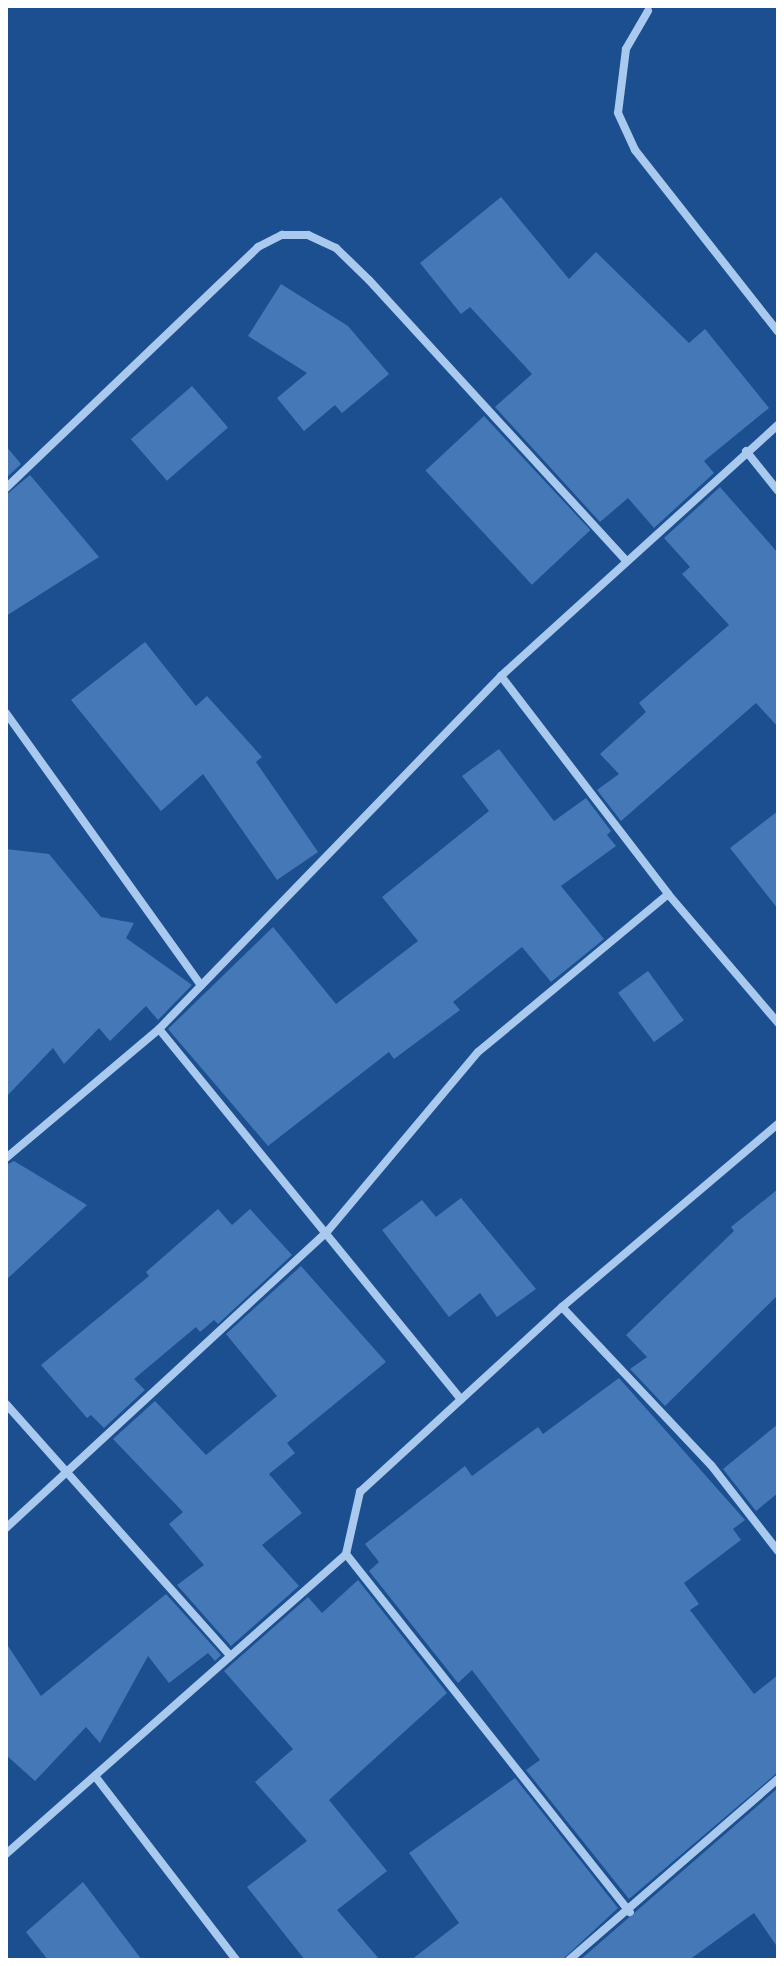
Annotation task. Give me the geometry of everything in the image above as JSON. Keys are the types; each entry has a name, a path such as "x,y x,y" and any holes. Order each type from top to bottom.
{"street":[{"path":"648,11 626,49 618,113 635,150 778,332"},
{"path":"6,488 258,247 282,235 308,235 336,248 369,280 625,559"},
{"path":"6,1158 159,1029 501,676 625,559 778,425"},
{"path":"746,451 778,491"},
{"path":"501,676 668,894 778,1023"},
{"path":"6,713 201,985"},
{"path":"6,1528 326,1233 478,1052 668,894"},
{"path":"159,1029 461,1399"},
{"path":"6,1854 229,1654 346,1554 360,1492 562,1307 778,1124"},
{"path":"562,1307 711,1465 778,1551"},
{"path":"6,1404 229,1654"},
{"path":"346,1554 630,1912"},
{"path":"95,1776 236,1960"},
{"path":"569,1960 630,1912 778,1779"}],"building":[{"path":"501,197 569,279 596,252 689,343 705,329 769,408 704,461 714,473 654,528 628,498 600,522 495,407 532,374 470,307 461,314 420,263"},
{"path":"281,284 348,326 389,374 342,413 335,405 304,431 277,398 307,373 248,336"},
{"path":"192,386 228,428 167,481 131,439"},
{"path":"484,416 590,530 532,585 425,471"},
{"path":"6,446 21,464 6,478"},
{"path":"30,475 99,557 6,616 6,495"},
{"path":"720,487 778,553 778,727 756,703 621,821 597,790 619,774 600,754 646,712 639,703 729,625 682,574 690,567 664,538"},
{"path":"145,642 196,706 207,696 262,757 256,762 318,852 277,880 203,774 161,811 71,700"},
{"path":"499,749 554,821 586,798 611,831 607,835 616,846 561,886 604,939 551,982 522,947 453,1002 460,1010 394,1059 389,1052 268,1146 168,1029 273,927 336,1004 418,941 382,897 489,811 462,776"},
{"path":"778,811 778,909 730,848"},
{"path":"6,849 49,854 101,917 134,923 126,938 192,985 158,1020 146,1006 110,1041 99,1028 64,1064 53,1048 6,1097"},
{"path":"648,971 684,1020 654,1042 618,993"},
{"path":"14,1161 87,1205 6,1280 6,1165"},
{"path":"778,1189 778,1295 665,1406 630,1369 647,1357 626,1335 734,1231 731,1227"},
{"path":"461,1198 536,1289 497,1317 480,1293 449,1317 382,1230 422,1200 436,1217"},
{"path":"218,1209 232,1225 250,1209 292,1255 218,1324 214,1320 200,1332 196,1327 134,1379 145,1390 104,1428 91,1415 87,1418 41,1365 149,1276 146,1272"},
{"path":"301,1266 386,1362 287,1443 295,1453 269,1474 302,1513 262,1545 299,1586 231,1646 177,1585 204,1565 169,1524 183,1512 113,1439 155,1401 206,1455 277,1396 226,1334"},
{"path":"619,1378 745,1520 733,1529 741,1540 684,1583 699,1604 690,1610 754,1694 778,1675 778,1772 629,1899 526,1770 540,1760 472,1670 458,1683 369,1571 379,1562 365,1544 465,1466 472,1476 538,1427 543,1434"},
{"path":"778,1424 778,1493 756,1511 723,1469"},
{"path":"358,1580 447,1693 329,1800 387,1871 337,1910 380,1960 305,1960 247,1887 307,1841 255,1782 293,1749 224,1671 308,1597 322,1613"},
{"path":"166,1594 221,1655 215,1661 208,1653 169,1683 148,1656 100,1743 86,1727 35,1781 6,1755 6,1643 41,1696"},
{"path":"515,1778 618,1908 562,1960 411,1960 459,1923 409,1853"},
{"path":"778,1788 778,1948 754,1913 689,1960 580,1960"},
{"path":"83,1882 142,1960 48,1960 26,1932"}]}
